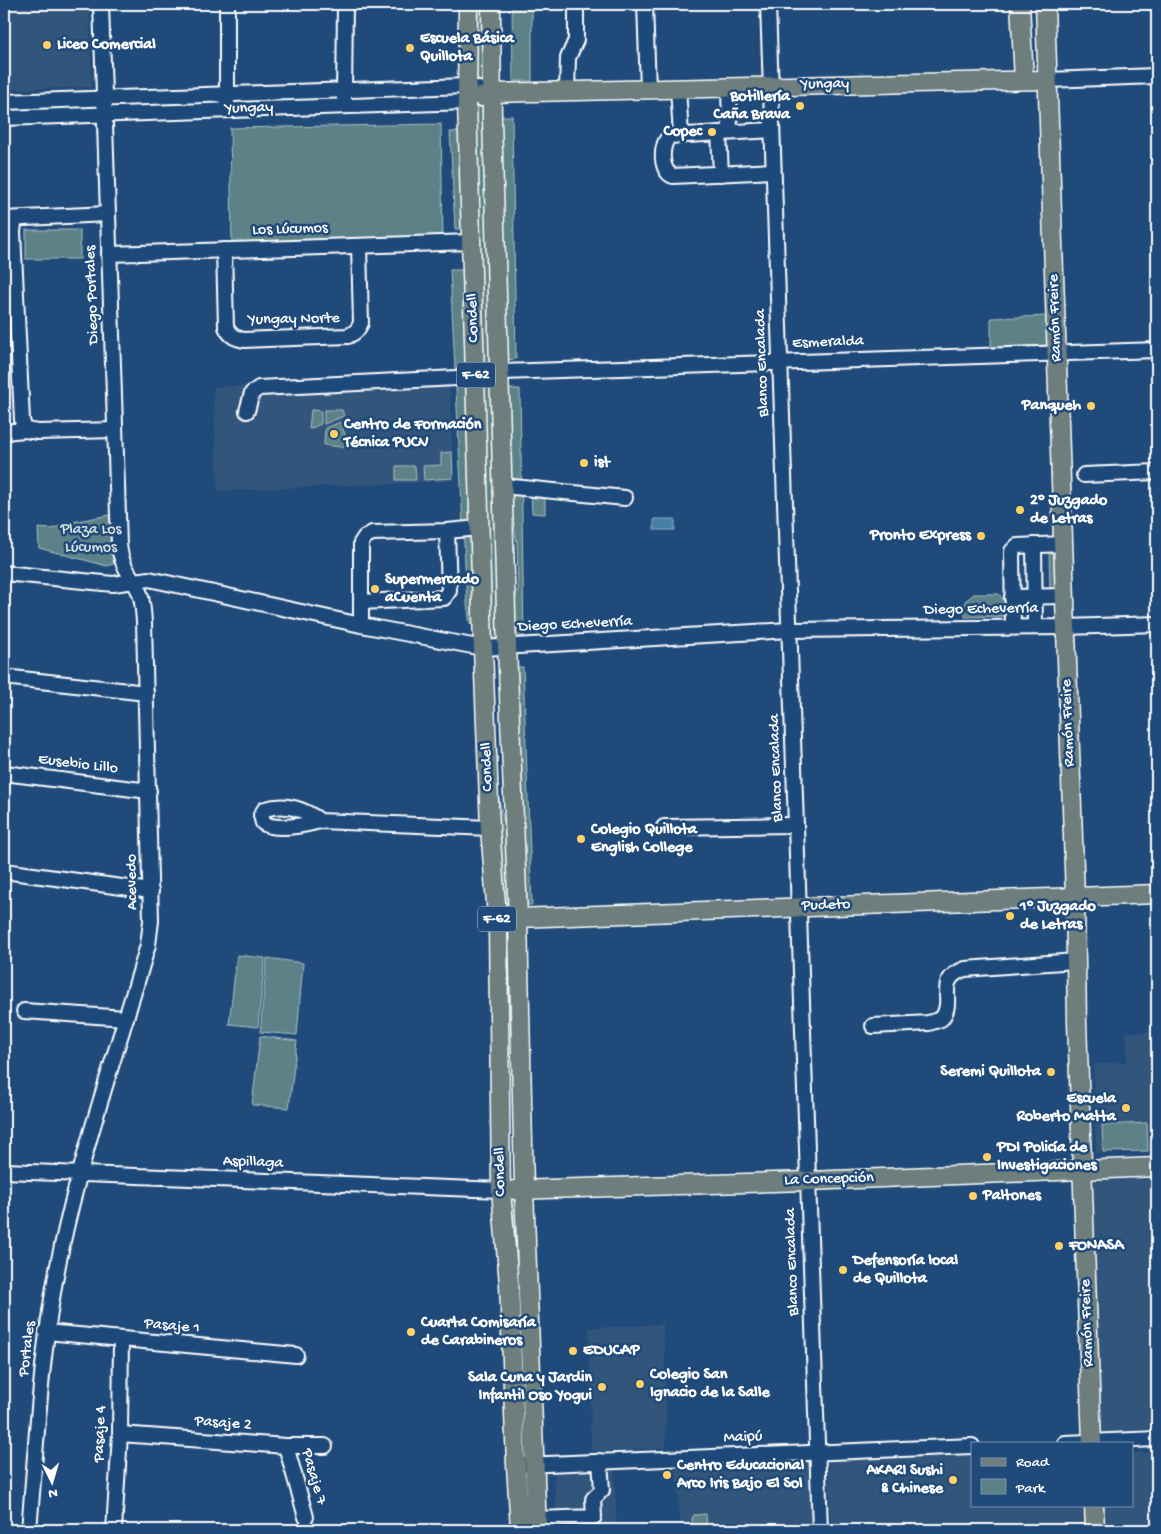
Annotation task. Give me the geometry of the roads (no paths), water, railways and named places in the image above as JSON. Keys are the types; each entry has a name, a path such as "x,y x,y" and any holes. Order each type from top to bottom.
{"main road":[{"name":"Condell","path":"468,4 467,94 479,528 490,828 498,929 501,1190 509,1284 520,1530"},
{"name":"Condell","path":"491,4 492,129 518,918 524,1189 537,1525"},
{"path":"1020,4 1024,80"},
{"name":"Ramón Freire","path":"1045,4 1092,1442"},
{"name":"Yungay","path":"467,94 1047,80"},
{"name":"Pudeto","path":"498,929 518,918 1157,894"},
{"name":"La Concepción","path":"501,1190 808,1181 1157,1167"},
{"path":"1094,1506 1095,1530"}],"street":[{"name":"Diego Portales","path":"101,4 119,550 124,567 134,582"},
{"path":"227,4 227,110"},
{"path":"344,106 345,4"},
{"path":"567,91 568,58 576,40 576,4"},
{"path":"645,4 648,89"},
{"name":"Blanco Encalada","path":"768,4 820,1530"},
{"name":"Yungay","path":"1047,80 1157,76"},
{"path":"721,174 729,87"},
{"path":"678,88 681,135"},
{"name":"Yungay","path":"4,102 344,90 467,94"},
{"name":"Yungay","path":"4,118 344,106 467,94"},
{"path":"772,130 670,136 665,140 663,152 665,171 673,176 773,171"},
{"path":"25,430 22,420 10,309 14,224 10,219 108,214"},
{"name":"Los Lúcumos","path":"109,254 472,242"},
{"name":"Yungay Norte","path":"224,250 226,328 230,335 236,338 254,339 348,336 355,333 361,323 358,246"},
{"name":"Esmeralda","path":"500,372 1157,350"},
{"path":"247,411 252,393 259,388 476,377"},
{"path":"4,432 25,430 38,432 115,430"},
{"path":"1084,475 1157,472"},
{"path":"503,486 625,498"},
{"path":"361,625 361,543 367,535 372,533 447,531 479,528"},
{"path":"361,602 444,598 449,591 447,531"},
{"path":"1012,627 1012,551 1017,546 1063,544"},
{"path":"1034,545 1035,627"},
{"name":"Diego Echeverría","path":"4,573 113,584 134,582 142,579 156,580 361,625 483,648 789,630 1066,627 1157,624"},
{"name":"Acevedo","path":"79,1174 148,944 151,920 143,608 139,591 134,582"},
{"path":"1012,597 1065,596"},
{"path":"4,676 146,693"},
{"name":"Eusebio Lillo","path":"4,773 148,791"},
{"path":"320,821 490,828"},
{"path":"664,827 796,825"},
{"path":"4,871 151,891"},
{"path":"873,1026 929,1023 942,1019 946,1011 948,981 953,974 964,969 1076,961"},
{"path":"24,1011 126,1018"},
{"name":"Aspillaga","path":"4,1171 501,1190"},
{"name":"Portales","path":"29,1530 46,1332 60,1256 79,1174"},
{"name":"Pasaje 1","path":"46,1332 296,1355"},
{"name":"Pasaje 4","path":"118,1530 121,1340"},
{"name":"Pasaje 2","path":"120,1434 286,1446 325,1446"},
{"path":"1092,1442 1157,1439"},
{"name":"Pasaje 7","path":"286,1446 306,1517"},
{"name":"Maipú","path":"516,1465 971,1446"},
{"path":"537,1525 594,1517 593,1499 602,1490 600,1461"}],"place":[{"name":"Liceo Comercial","path":"47,45"},
{"name":"Escuela Básica Quillota","path":"410,48"},
{"name":"Botillería Caña Brava","path":"800,106"},
{"name":"Copec","path":"712,132"},
{"name":"Panqueh","path":"1091,406"},
{"name":"Centro de Formación Técnica PUCV","path":"334,434"},
{"name":"ist","path":"584,463"},
{"name":"2º Juzgado de Letras","path":"1020,510"},
{"name":"Pronto Express","path":"981,536"},
{"name":"Supermercado aCuenta","path":"375,589"},
{"name":"Colegio Quillota English College","path":"581,839"},
{"name":"1º Juzgado de Letras","path":"1010,916"},
{"name":"Seremi Quillota","path":"1051,1072"},
{"name":"Escuela Roberto Matta","path":"1126,1108"},
{"name":"PDI Policía de Investigaciones","path":"987,1157"},
{"name":"Paltones","path":"973,1196"},
{"name":"FONASA","path":"1059,1246"},
{"name":"Defensoría local de Quillota","path":"843,1270"},
{"name":"Cuarta Comisaría de Carabineros","path":"411,1332"},
{"name":"EDUCAP","path":"573,1351"},
{"name":"Colegio San Ignacio de la Salle","path":"640,1384"},
{"name":"Sala Cuna y Jardin Infantil Oso Yogui","path":"602,1387"},
{"name":"Centro Educacional Arco Iris Bajo El Sol","path":"667,1475"},
{"name":"AKARI Sushi & Chinese","path":"953,1480"}],"park label":[{"name":"Plaza Los Lúcumos","path":"91,539"}]}
